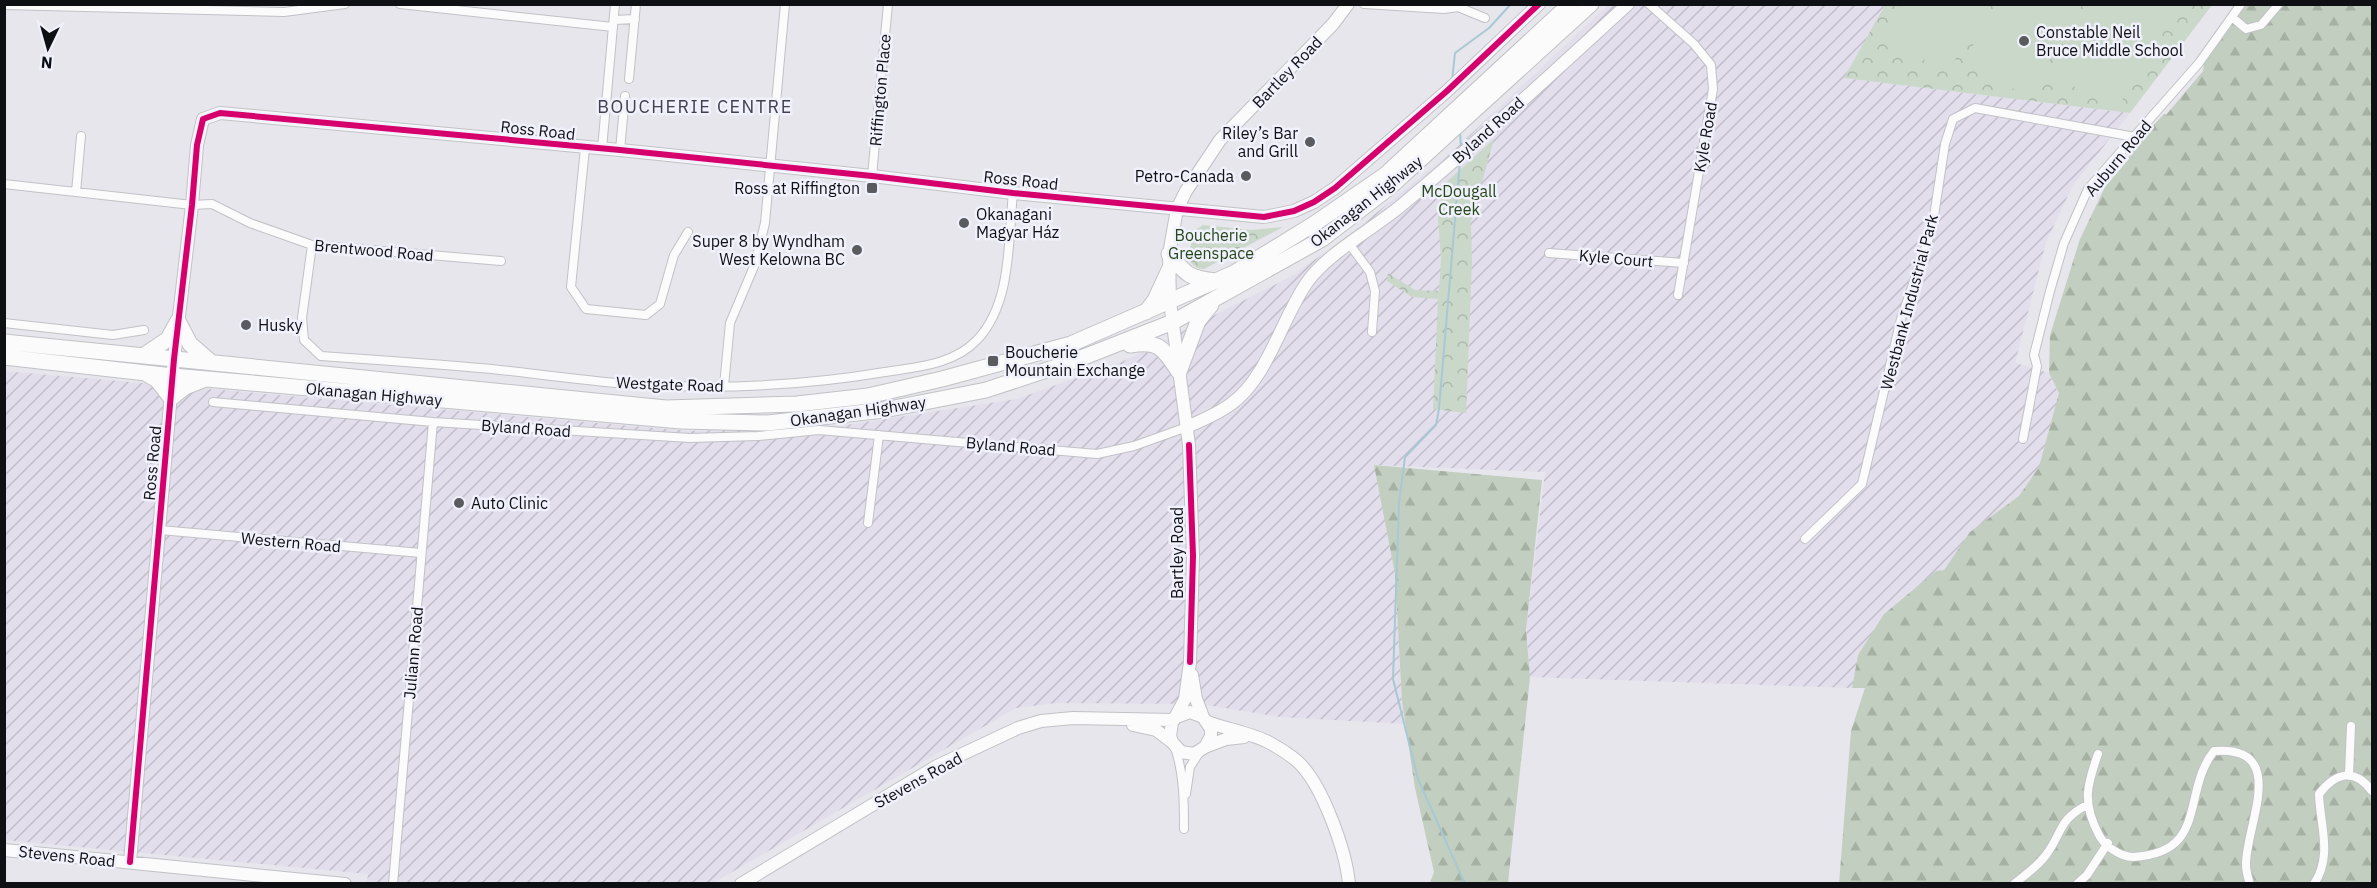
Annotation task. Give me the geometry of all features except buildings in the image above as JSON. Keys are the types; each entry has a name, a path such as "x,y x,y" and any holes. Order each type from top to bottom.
{"highway":[{"name":"Okanagan Highway","path":"4,357 173,376 681,421 768,423 884,410 986,390 1071,362 1173,322 1322,239 1390,187 1570,4"},
{"name":"Okanagan Highway","path":"4,342 666,408 797,404 868,396 942,379 1071,344 1234,273 1314,224 1385,175 1457,118 1591,4"},
{"path":"1169,254 1184,272 1195,279 1216,281"},
{"path":"1146,313 1169,270"},
{"path":"1179,372 1198,321 1216,298"},
{"path":"143,356 168,339 178,321"},
{"path":"178,321 190,344 212,363"},
{"path":"1106,348 1147,342 1156,344 1163,349 1179,372"},
{"path":"144,373 157,380 171,398 185,387 207,379"}],"street":[{"path":"4,5 284,12 345,4"},
{"path":"400,4 614,23 635,19"},
{"path":"603,149 615,4"},
{"path":"629,79 636,4"},
{"path":"724,386 730,323 756,264 765,223 785,4"},
{"name":"Riffington Place","path":"872,176 888,4"},
{"name":"Bartley Road","path":"1175,719 1185,699 1190,662 1193,556 1187,427 1170,302 1169,254 1177,209 1186,191 1220,140 1333,24 1348,4"},
{"path":"1364,4 1444,9 1457,6 1485,18"},
{"name":"Ross Road","path":"130,862 174,359 197,145 203,119 220,113 620,150 1013,193 1264,217 1294,212 1335,188 1447,91 1539,4"},
{"name":"Byland Road","path":"213,402 433,422 690,438 758,436 819,429 1097,454 1134,446 1207,418 1240,397 1263,364 1307,282 1328,261 1388,217 1462,154 1628,4"},
{"name":"Kyle Road","path":"1649,4 1694,44 1711,65 1713,89 1677,295"},
{"name":"Auburn Road","path":"2024,440 2037,366 2034,355 2050,291 2064,243 2088,189 2199,63 2241,4"},
{"path":"2232,17 2246,29 2261,24 2279,4"},
{"path":"620,150 625,96"},
{"name":"Westbank Industrial Park","path":"1805,539 1862,484 1901,320 1932,229 1945,144 1953,119 1976,108 2135,137"},
{"path":"76,192 81,136"},
{"path":"585,148 571,287 586,309 646,315 660,304 674,255 687,232"},
{"name":"Brentwood Road","path":"4,184 192,205 212,204 250,223 312,245 501,261"},
{"name":"Westgate Road","path":"312,245 302,318 304,340 321,356 490,369 628,384 724,386 808,382 865,376 930,365 960,353 984,332 999,305 1004,288 1013,193"},
{"path":"1350,245 1370,272 1375,291 1371,332"},
{"name":"Kyle Court","path":"1549,252 1684,263"},
{"path":"4,323 113,335 144,330"},
{"name":"Juliann Road","path":"393,884 433,422"},
{"path":"868,523 879,435"},
{"name":"Western Road","path":"160,530 421,553"},
{"name":"Bartley Road","path":"1190,662 1196,699 1206,719"},
{"path":"1184,829 1179,758 1173,745 1170,729 1175,719 1190,712 1251,737 1267,741 1298,762 1319,789 1348,872 1349,884"},
{"name":"Stevens Road","path":"741,884 937,766 1018,728 1041,721 1073,718 1175,719"},
{"path":"1184,806 1190,767 1211,736 1206,719"},
{"name":"Stevens Road","path":"1109,720 1156,730 1173,745"},
{"path":"2349,775 2351,726"},
{"path":"1173,745 1187,754 1226,740 1251,737"},
{"path":"2098,754 2087,783 2087,805 2101,839 2125,857 2168,849 2183,837 2197,798 2198,777 2205,762 2214,751 2230,750 2243,755 2257,772 2260,789 2245,864 2250,883"},
{"path":"2314,884 2322,873 2325,859 2319,794 2328,783 2340,776 2349,775 2368,784 2373,791"},
{"path":"2014,884 2032,870 2046,854 2063,822 2072,813 2087,805"},
{"path":"2077,884 2087,875 2108,843"},
{"name":"Stevens Road","path":"4,849 345,884"}],"shaded area":[{"path":"1608,5 1885,5 1845,78 2130,113 2073,185 2046,242 2015,363 2049,373 2071,418 2065,492 1858,655 1852,688 1530,677 1526,630 1545,472 1375,465 1395,574 1405,724 1280,717 1201,704 1056,703 1016,708 713,883 367,883 368,874 5,840 4,371 689,431 840,426 1017,399 1126,360 1292,276 1349,235 1454,150"}],"green space":[{"path":"1902,4 1988,5 1947,73 1883,36"},
{"path":"1997,4 2082,5 2028,97 1964,61"},
{"path":"2093,4 2177,5 2116,111 2053,74"},
{"name":"Constable Neil Bruce Middle School","path":"1885,5 2212,5 2130,113 1844,78"},
{"path":"2245,5 2372,5 2372,883 1839,884 1851,731 1865,688 1852,688 1858,655 1884,614 1936,571 1944,570 1970,532 2019,496 2039,467 2059,393 2049,373 2050,335 2080,239 2105,187 2129,159 2130,150 2164,114 2166,115 2203,71 2205,56"},
{"name":"McDougall Creek","path":"1494,139 1471,222 1472,262 1466,413 1433,409 1438,299 1412,297 1387,281 1388,273 1415,290 1439,291 1441,258 1438,219 1443,185"},
{"name":"Boucherie Greenspace","path":"1203,225 1251,230 1283,227 1204,269 1197,268 1191,263 1190,249 1194,231"},
{"path":"1374,465 1542,480 1526,630 1530,677 1508,883 1430,883 1434,872 1415,788 1402,701 1395,574"}],"waterway":[{"name":"McDougall Creek","path":"1452,81 1455,53 1489,28 1511,4"},
{"name":"McDougall Creek","path":"1460,131 1461,149"},
{"name":"McDougall Creek","path":"1460,161 1439,409 1436,425 1405,457 1399,502 1393,679 1418,779 1465,884"}],"cycle path":[{"path":"130,862 174,359 197,145 203,119 220,113 620,150 1013,193 1264,217 1294,211 1314,202 1335,188 1447,91 1539,4"},
{"path":"1189,445 1193,556 1190,662"}],"place":[{"name":"Constable Neil Bruce Middle School","path":"2024,41"},
{"name":"Riley’s Bar and Grill","path":"1310,142"},
{"name":"Petro-Canada","path":"1246,176"},
{"name":"Ross at Riffington","path":"872,188"},
{"name":"Okanagani Magyar Ház","path":"964,223"},
{"name":"Super 8 by Wyndham West Kelowna BC","path":"857,250"},
{"name":"Husky","path":"246,325"},
{"name":"Boucherie Mountain Exchange","path":"993,361"},
{"name":"Auto Clinic","path":"459,503"}],"district":[{"name":"BOUCHERIE CENTRE","path":"695,107"}]}
